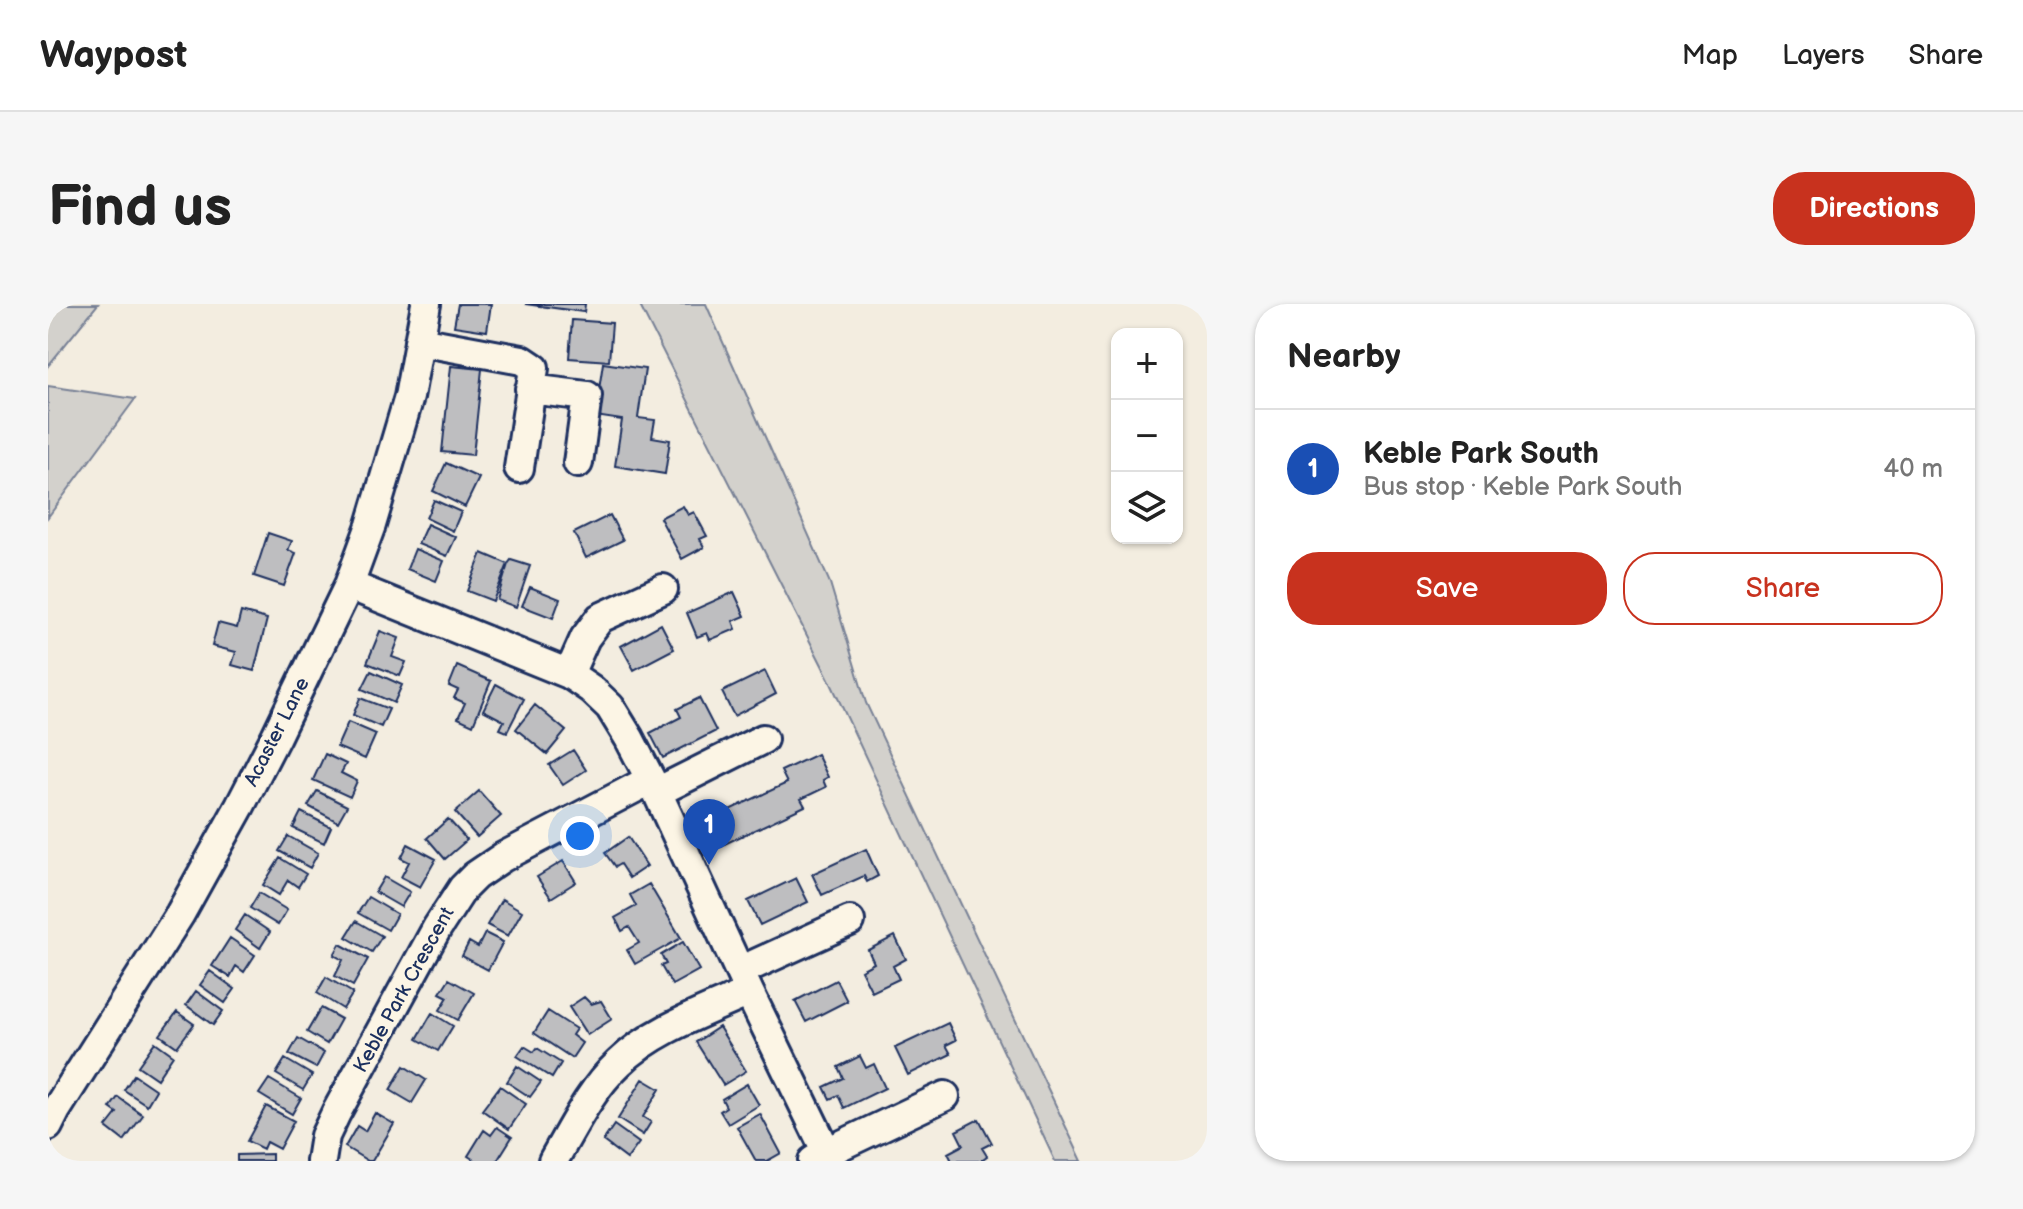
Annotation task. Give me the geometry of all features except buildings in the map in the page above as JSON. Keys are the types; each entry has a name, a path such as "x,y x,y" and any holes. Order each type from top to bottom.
{"street":[{"name":"Acaster Lane","path":"48,1126 180,914 276,736 349,585 402,423 426,304"},
{"path":"419,341 522,360 534,368 519,468"},
{"path":"530,389 587,396 578,463"},
{"path":"349,585 569,674 610,707 654,786 823,1158 945,1096"},
{"path":"569,674 585,638 600,618 663,589"},
{"name":"Keble Park Crescent","path":"321,1161 325,1136 336,1113 437,928 463,888 475,876 503,857 763,739"},
{"path":"553,1161 598,1088 616,1065 636,1049 744,982 850,921"}],"shaded area":[{"path":"48,304 98,304 48,366"},
{"path":"639,304 706,304 830,583 866,703 1082,1161 1055,1161 829,679"},
{"path":"48,386 135,399 48,517"}],"place":[{"name":"Keble Park South","path":"709,865"}]}
